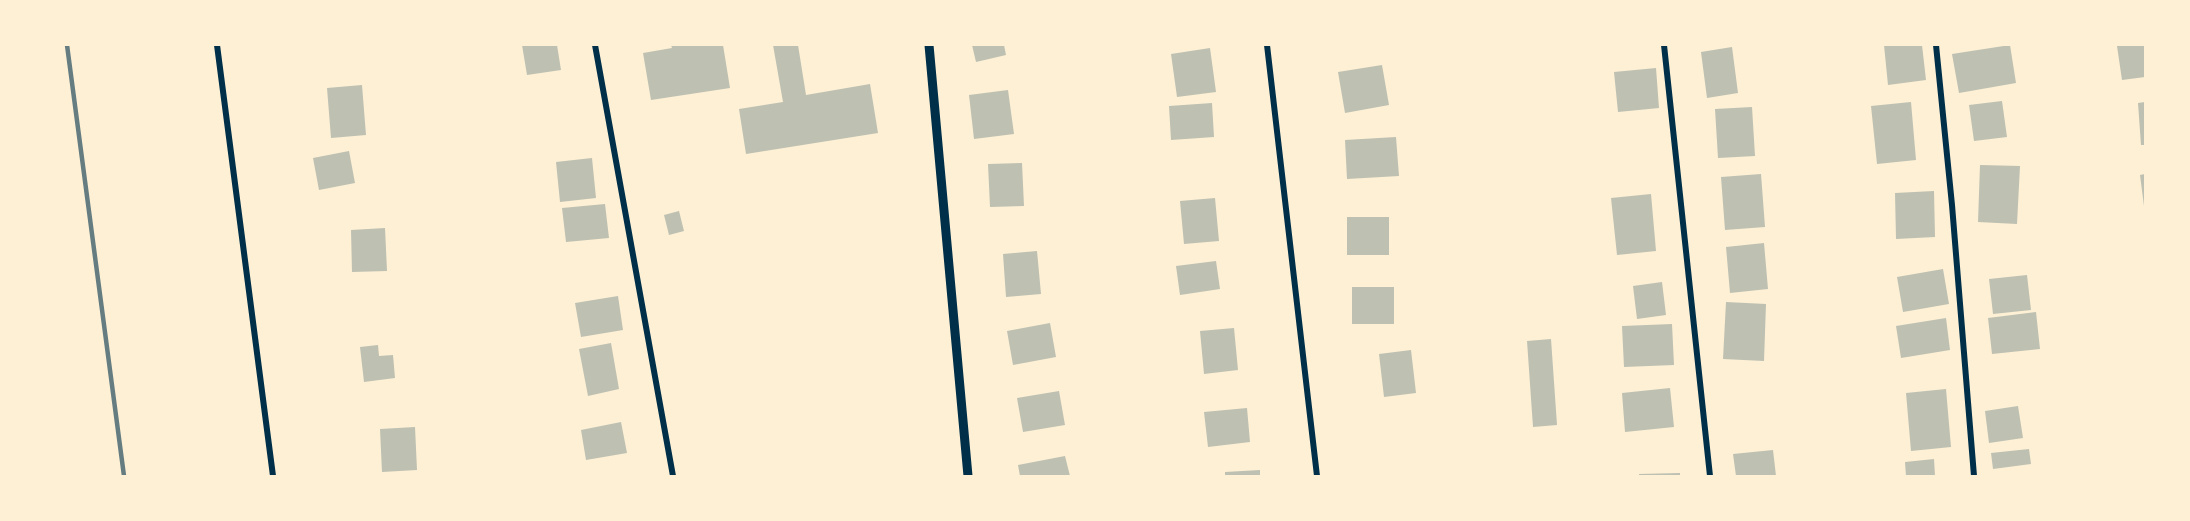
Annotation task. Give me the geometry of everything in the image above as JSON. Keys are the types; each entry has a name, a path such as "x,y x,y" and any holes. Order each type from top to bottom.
{"street":[{"path":"217,45 273,476"},
{"path":"595,45 673,476"},
{"path":"929,45 968,476"},
{"path":"1267,45 1317,476"},
{"path":"1664,45 1710,476"},
{"path":"1936,45 1952,205 1974,476"}],"building":[{"path":"522,45 557,45 561,70 527,75"},
{"path":"671,45 723,45 730,88 651,100 643,53 672,48"},
{"path":"773,45 798,45 806,95 870,84 878,133 746,154 739,109 783,102"},
{"path":"972,45 1004,45 1006,55 976,62"},
{"path":"1884,45 1922,45 1926,80 1888,85"},
{"path":"2010,45 2016,83 1959,93 1952,54"},
{"path":"2145,45 2145,77 2122,80 2117,46"},
{"path":"1732,47 1738,93 1707,98 1701,52"},
{"path":"1210,48 1216,92 1177,97 1171,54"},
{"path":"1382,65 1389,105 1345,113 1338,72"},
{"path":"1656,68 1659,108 1618,112 1614,72"},
{"path":"362,85 366,135 331,138 327,88"},
{"path":"1008,90 1014,134 974,139 969,95"},
{"path":"2002,101 2007,137 1974,141 1969,105"},
{"path":"1911,102 1916,160 1877,164 1871,106"},
{"path":"2145,102 2145,145 2141,145 2138,103"},
{"path":"1212,103 1214,137 1171,140 1169,106"},
{"path":"1752,107 1755,156 1718,158 1715,109"},
{"path":"1396,137 1399,176 1347,179 1345,140"},
{"path":"349,151 355,183 319,190 313,158"},
{"path":"592,158 596,198 560,202 556,162"},
{"path":"1022,163 1024,206 990,207 988,164"},
{"path":"1980,165 2020,166 2017,224 1978,222"},
{"path":"1761,174 1765,227 1725,230 1721,177"},
{"path":"2145,174 2145,206 2144,206 2140,175"},
{"path":"1934,191 1935,237 1896,239 1895,193"},
{"path":"1651,194 1656,251 1617,255 1611,198"},
{"path":"1215,198 1219,241 1184,244 1180,201"},
{"path":"605,204 609,238 566,242 562,208"},
{"path":"679,211 684,231 669,235 664,215"},
{"path":"1347,217 1389,217 1389,255 1347,255"},
{"path":"385,228 387,271 352,272 351,230"},
{"path":"1764,243 1768,289 1730,293 1726,247"},
{"path":"1037,251 1041,294 1006,297 1003,254"},
{"path":"1216,261 1220,289 1180,295 1176,266"},
{"path":"1943,269 1949,304 1903,312 1897,277"},
{"path":"2027,275 2031,310 1993,314 1989,279"},
{"path":"1662,282 1666,315 1637,319 1633,286"},
{"path":"1352,287 1394,287 1394,324 1352,324"},
{"path":"618,296 623,330 581,337 575,303"},
{"path":"1726,302 1766,304 1764,361 1723,359"},
{"path":"2036,312 2040,349 1992,354 1988,318"},
{"path":"1946,318 1950,350 1901,358 1896,326"},
{"path":"1050,323 1056,357 1013,365 1007,331"},
{"path":"1672,324 1674,365 1624,367 1622,326"},
{"path":"1234,328 1238,370 1204,374 1200,331"},
{"path":"1551,339 1557,425 1533,427 1527,341"},
{"path":"611,343 619,389 588,396 579,349"},
{"path":"378,345 379,356 393,355 395,378 364,382 360,347"},
{"path":"1411,350 1416,393 1384,397 1379,354"},
{"path":"1670,388 1674,427 1625,432 1622,393"},
{"path":"1946,389 1951,447 1911,451 1906,393"},
{"path":"1059,391 1065,425 1023,432 1017,398"},
{"path":"2018,406 2023,438 1989,443 1985,411"},
{"path":"1247,408 1250,442 1208,447 1204,412"},
{"path":"621,422 627,453 586,460 581,430"},
{"path":"415,427 417,470 382,472 380,429"},
{"path":"2029,449 2031,464 1993,469 1991,453"},
{"path":"1773,450 1776,476 1736,476 1733,454"},
{"path":"1065,456 1070,476 1020,476 1018,465"},
{"path":"1934,459 1935,476 1906,476 1905,462"},
{"path":"1260,470 1260,476 1225,476 1225,472"},
{"path":"1680,473 1680,476 1639,476 1639,474"}],"railway":[{"path":"67,45 124,476"}]}
